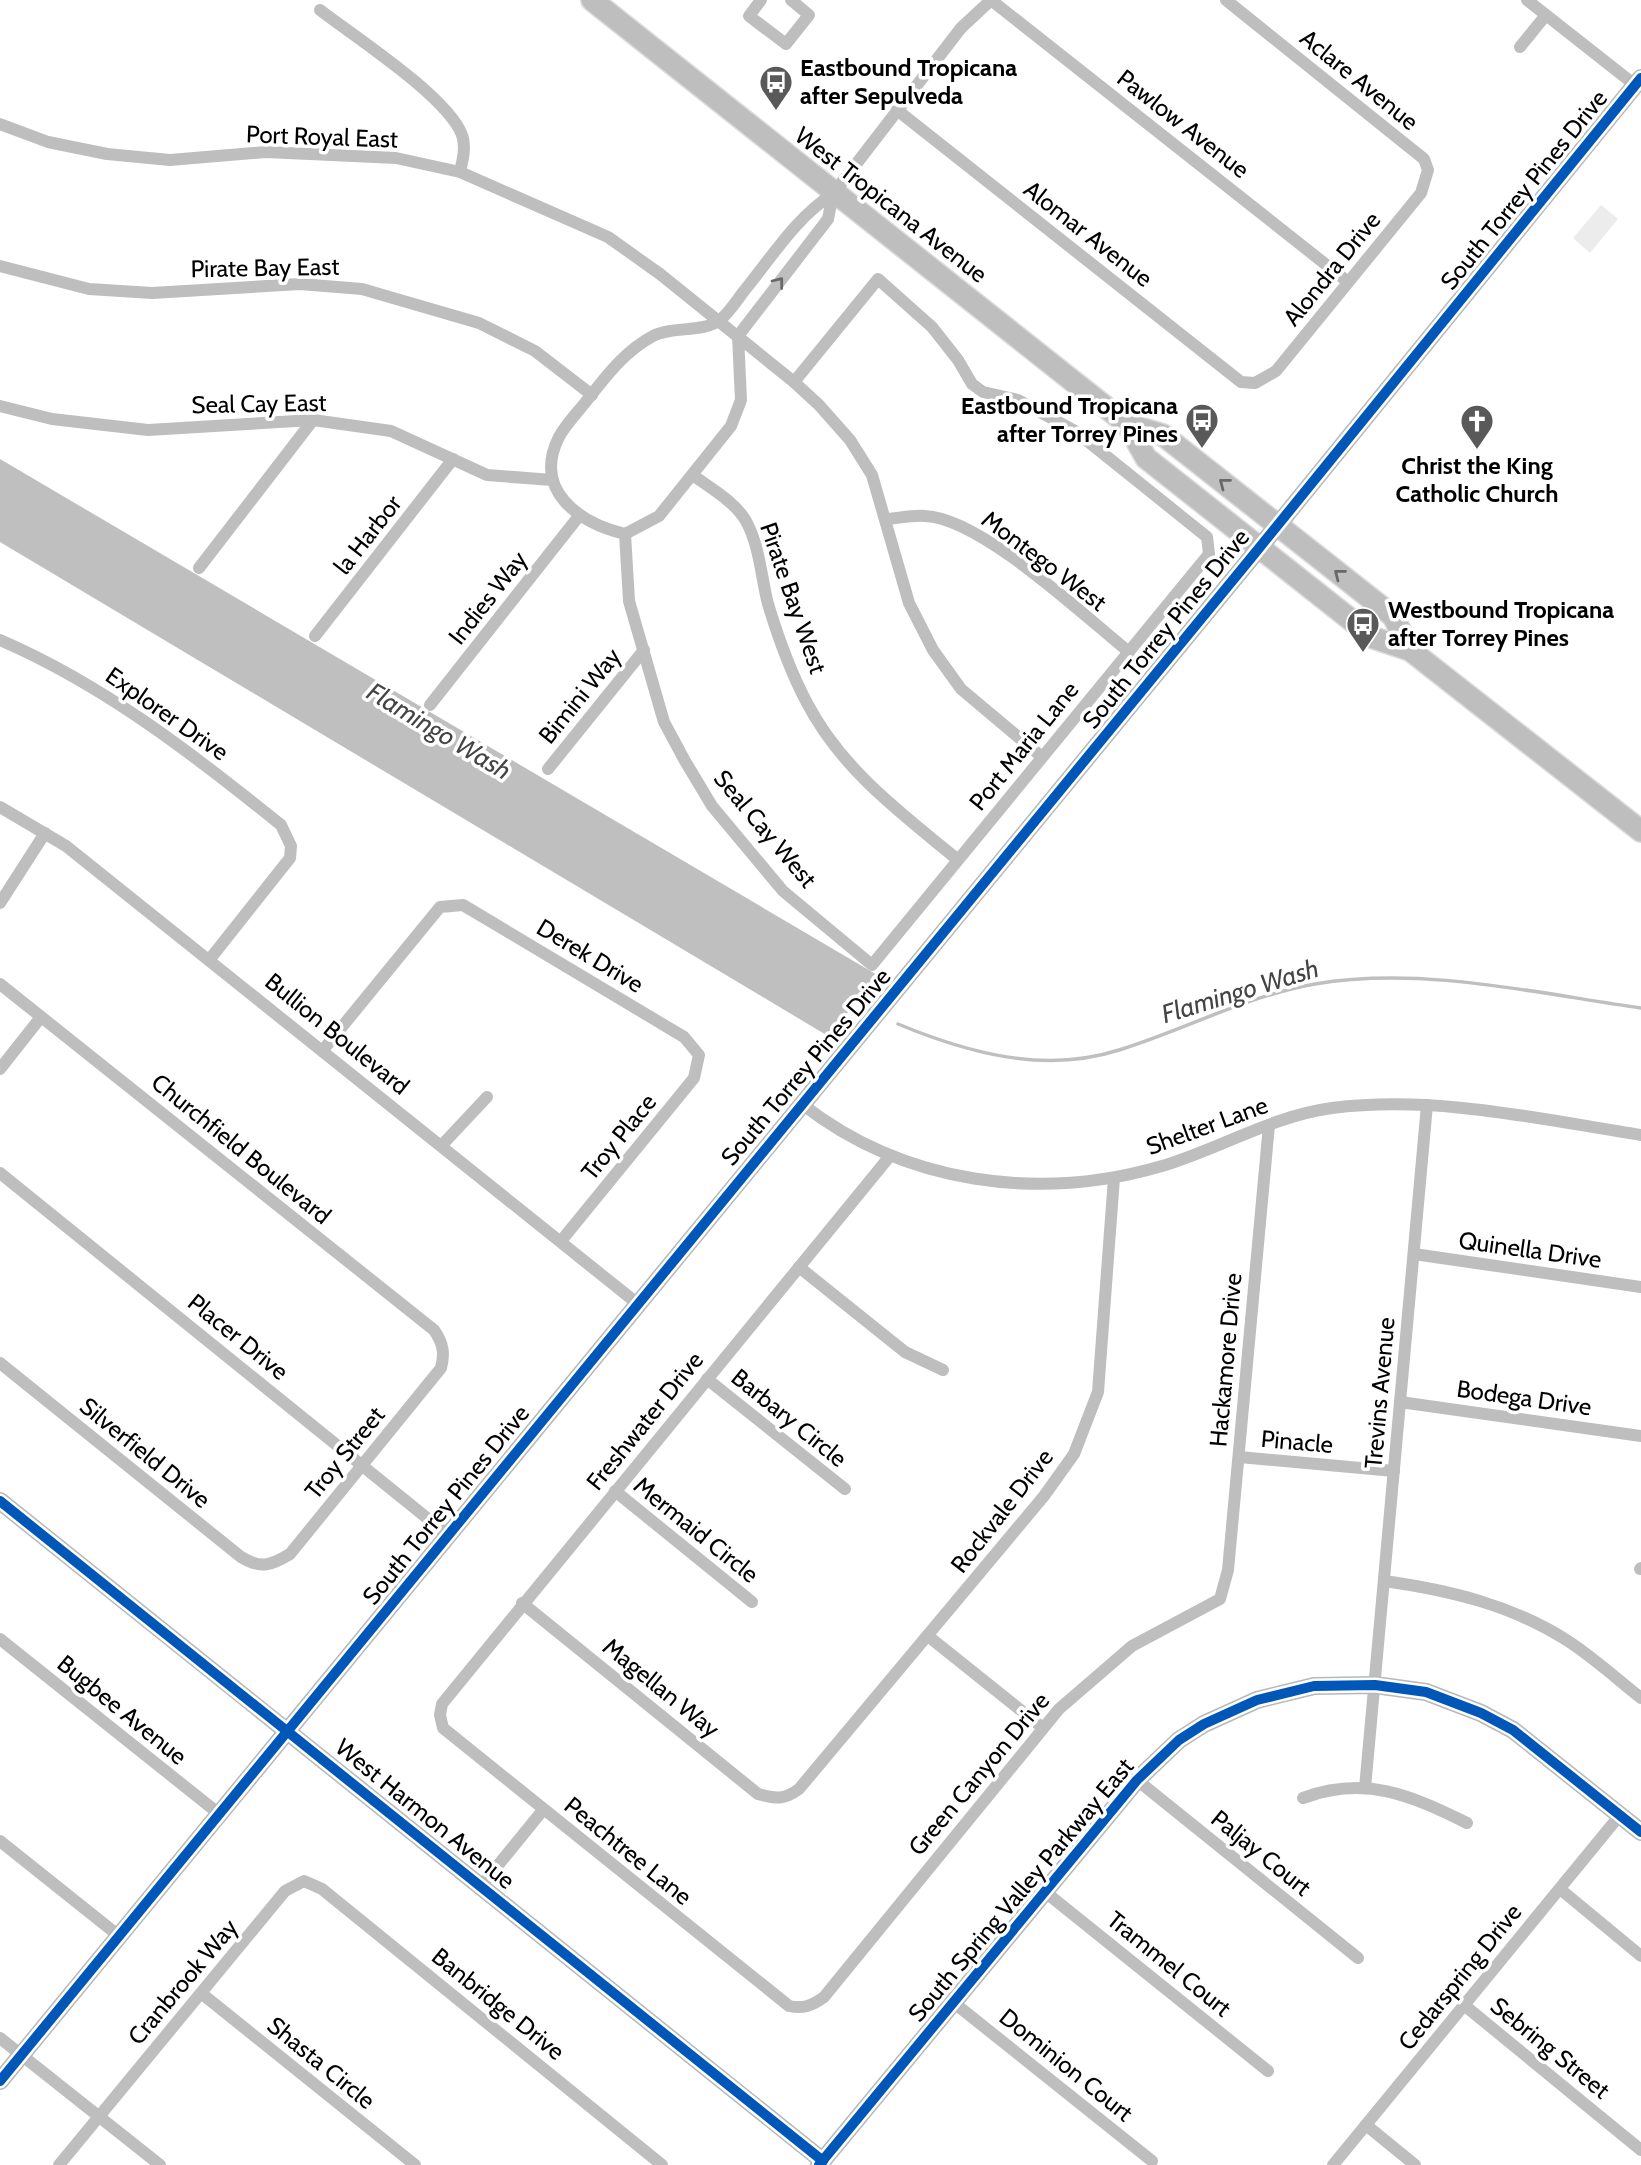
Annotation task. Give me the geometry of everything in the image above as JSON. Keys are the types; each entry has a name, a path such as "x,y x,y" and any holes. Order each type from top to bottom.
{"main road":[{"name":"West Tropicana Avenue","path":"592,0 1127,424 1163,435 1393,616 1410,650"},
{"name":"South Torrey Pines Drive","path":"0,2081 1278,526 1638,82"},
{"name":"West Tropicana Avenue","path":"1127,424 1146,458 1259,548 1374,638 1410,650 1641,831"},
{"name":"West Harmon Avenue","path":"0,1501 481,1886 821,2163"},
{"name":"South Spring Valley Parkway East","path":"821,2163 1137,1780 1180,1740 1204,1724 1257,1700 1314,1686 1375,1685 1426,1692 1480,1713 1513,1730 1641,1832"}],"street":[{"path":"761,0 749,16 786,44 809,15 790,0"},
{"path":"834,194 811,207 728,328 741,400 731,426 694,476 659,516 625,534 600,528 579,516 564,502 552,480 552,456 560,436 592,395 621,359 655,335 728,328 828,219 834,194 961,28 991,0"},
{"name":"Pawlow Avenue","path":"991,0 1348,282"},
{"name":"Aclare Avenue","path":"1226,0 1424,159 1428,170"},
{"path":"1527,0 1638,82"},
{"path":"320,10 446,108 462,134 465,152 460,172"},
{"path":"1520,47 1546,15"},
{"name":"Alomar Avenue","path":"897,110 1241,382 1255,383"},
{"name":"Port Royal East","path":"0,124 48,142 107,154 170,160 266,152 336,153 396,158 460,172 608,237 660,274 794,382 850,440 872,475 887,519 909,603 933,650 961,689 1042,757"},
{"name":"Alondra Drive","path":"1255,383 1276,372 1421,192 1428,170"},
{"name":"Pirate Bay East","path":"0,266 89,289 152,293 300,284 362,289 479,323 535,351 592,395"},
{"name":"Port Maria Lane","path":"794,382 878,279 932,327 958,360 972,384 983,392 1018,400 1074,431 1206,537 1209,554 872,965"},
{"name":"Seal Cay East","path":"0,406 52,419 148,430 313,419 391,431 487,475 552,480"},
{"path":"199,568 313,419"},
{"name":"la Harbor","path":"315,636 453,459"},
{"name":"Pirate Bay West","path":"694,476 725,498 746,520 760,560 768,602 780,641 807,703 839,755 874,791 958,860"},
{"name":"Indies Way","path":"430,705 579,516"},
{"name":"Montego West","path":"887,519 926,516 956,524 987,538 1129,652"},
{"name":"Seal Cay West","path":"625,534 629,601 664,722 712,806 783,891 872,965"},
{"name":"Explorer Drive","path":"0,640 84,682 150,724 281,825 291,846 290,858 210,959"},
{"name":"Bimini Way","path":"548,769 644,650"},
{"name":"Bullion Boulevard","path":"0,807 45,833 210,959 638,1304"},
{"path":"0,903 45,833"},
{"name":"Derek Drive","path":"323,1050 440,907 451,904 463,905 684,1037 699,1055"},
{"name":"Churchfield Boulevard","path":"0,984 434,1330 441,1340 444,1355"},
{"path":"0,1069 41,1017"},
{"name":"Troy Place","path":"561,1241 694,1078 699,1067 699,1055"},
{"path":"442,1145 486,1097"},
{"name":"Shelter Lane","path":"802,1104 828,1124 890,1156 956,1177 1015,1184 1046,1185 1114,1178 1164,1166 1269,1125 1329,1109 1402,1103 1427,1104 1641,1135"},
{"name":"Trevins Avenue","path":"1365,1788 1427,1104"},
{"name":"Hackamore Drive","path":"1220,1599 1228,1570 1269,1125"},
{"name":"Freshwater Drive","path":"440,1716 442,1704 522,1604 890,1156"},
{"name":"Placer Drive","path":"0,1173 448,1535"},
{"name":"Rockvale Drive","path":"776,1800 788,1797 799,1789 1061,1474 1087,1426 1098,1391 1114,1178"},
{"name":"Quinella Drive","path":"1414,1254 1641,1287"},
{"path":"799,1267 905,1352 943,1370"},
{"name":"Troy Street","path":"268,1567 289,1555 441,1368 444,1355"},
{"name":"Silverfield Drive","path":"0,1363 241,1557 254,1565 268,1567"},
{"name":"Barbary Circle","path":"707,1379 845,1489"},
{"name":"Bodega Drive","path":"1400,1402 1641,1436"},
{"name":"Pinacle","path":"1239,1457 1394,1471"},
{"name":"Mermaid Circle","path":"615,1491 752,1602"},
{"path":"1384,1581 1449,1590 1500,1607 1567,1641 1641,1698"},
{"name":"Green Canyon Drive","path":"800,2008 813,2005 824,1997 1043,1728 1104,1666 1132,1646 1220,1599"},
{"name":"Magellan Way","path":"522,1604 758,1794 776,1800"},
{"path":"928,1636 1043,1728"},
{"name":"Bugbee Avenue","path":"0,1639 218,1813"},
{"name":"Peachtree Lane","path":"440,1716 443,1728 543,1810 789,2006 800,2008"},
{"name":"Paljay Court","path":"1137,1780 1358,1958"},
{"path":"1303,1798 1328,1788 1365,1788 1417,1799 1467,1823"},
{"path":"481,1886 543,1810"},
{"name":"Cedarspring Drive","path":"1333,2165 1620,1815"},
{"path":"0,1841 119,1936"},
{"name":"Cranbrook Way","path":"60,2165 285,1891 304,1881"},
{"name":"Banbridge Drive","path":"304,1881 323,1889 662,2165"},
{"path":"1560,1889 1641,1956"},
{"name":"Trammel Court","path":"1044,1891 1268,2071"},
{"name":"Shasta Circle","path":"201,1993 415,2165"},
{"name":"Dominion Court","path":"953,2002 1152,2161"},
{"name":"Sebring Street","path":"1464,2005 1641,2150"},
{"path":"0,2038 160,2165"},
{"path":"1366,2125 1415,2165"}],"shaded area":[{"path":"1601,205 1618,219 1590,253 1573,238"}],"water":[{"name":"Flamingo Wash","path":"0,459 879,976 828,1036 0,542"}],"waterway":[{"name":"Flamingo Wash","path":"898,1024 979,1051 1007,1057 1063,1060 1119,1050 1289,989 1355,979 1396,978 1478,984 1641,1008"}],"cycle path":[{"path":"0,2081 1251,558 1641,78"},
{"path":"0,1501 823,2161"},
{"path":"819,2165 1137,1780 1179,1740 1204,1724 1257,1700 1314,1686 1375,1685 1426,1692 1481,1713 1513,1730 1641,1832"}],"place":[{"name":"Eastbound Tropicana after Sepulveda","path":"776,112"},
{"name":"Eastbound Tropicana after Torrey Pines","path":"1202,450"},
{"name":"Christ the King Catholic Church","path":"1477,451"},
{"name":"Westbound Tropicana after Torrey Pines","path":"1363,654"}]}
